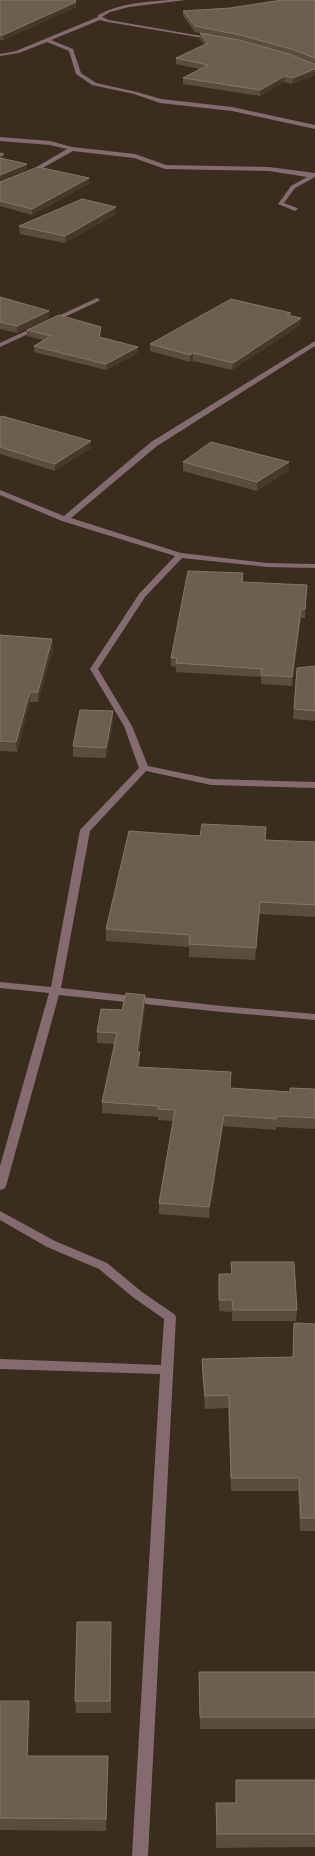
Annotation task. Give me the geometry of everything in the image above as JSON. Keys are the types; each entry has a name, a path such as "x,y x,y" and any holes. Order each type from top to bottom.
{"street":[{"path":"0,56 17,52 100,18 100,16 105,12 130,6 184,0"},
{"path":"100,18 108,21 218,40"},
{"path":"47,40 71,50 79,74 94,84 135,93 160,101 232,109 315,127"},
{"path":"0,139 43,142 72,149 135,156 165,167 269,169 314,175"},
{"path":"25,175 72,149"},
{"path":"295,209 281,204 293,187 314,175"},
{"path":"0,345 97,300"},
{"path":"65,520 154,444 315,342"},
{"path":"0,492 65,520 180,555 267,565 315,566"},
{"path":"144,768 128,726 94,669 142,596 180,555"},
{"path":"144,768 211,782 315,785"},
{"path":"0,1186 55,991 85,830 144,768"},
{"path":"0,985 315,1018"},
{"path":"0,1215 51,1244 103,1266 138,1295 170,1317 140,1856"},
{"path":"0,1364 167,1370"}],"building":[{"path":"0,0 75,0 76,2 0,35"},
{"path":"282,0 315,0 315,58 291,49 240,35 195,26 183,11 230,8"},
{"path":"200,33 239,40 289,54 315,64 315,69 293,78 285,76 260,90 183,78 208,65 176,58 208,43"},
{"path":"0,158 27,164 0,175"},
{"path":"38,167 89,178 32,209 0,201 0,184 2,183 0,182"},
{"path":"82,199 116,207 65,236 19,226"},
{"path":"0,297 49,311 17,326 0,322"},
{"path":"231,299 291,313 287,315 301,318 233,363 193,353 190,355 150,344"},
{"path":"59,315 101,327 99,337 138,347 106,364 34,346 51,336 27,330"},
{"path":"2,416 91,441 55,464 0,447 0,417"},
{"path":"211,442 289,462 257,482 183,462"},
{"path":"188,571 243,573 242,582 307,585 305,609 301,609 292,677 261,675 262,669 176,663 177,658 171,658"},
{"path":"0,635 52,639 38,692 30,692 16,742 0,741"},
{"path":"315,666 315,711 294,709 297,668"},
{"path":"80,710 113,711 106,748 73,746"},
{"path":"202,824 266,827 265,840 315,842 315,905 260,902 256,948 189,944 190,935 106,929 129,831 200,836"},
{"path":"126,993 145,995 137,1052 140,1052 137,1067 231,1072 230,1088 290,1092 290,1088 315,1089 315,1118 277,1116 276,1119 224,1115 209,1207 159,1203 175,1110 158,1109 158,1106 102,1102 117,1033 97,1032 101,1009 122,1010"},
{"path":"231,1262 294,1262 297,1310 233,1310 232,1300 219,1300 219,1274 232,1274"},
{"path":"294,1323 315,1324 315,1518 301,1518 299,1478 231,1478 229,1395 205,1396 202,1359 293,1357"},
{"path":"77,1622 111,1622 110,1701 75,1701"},
{"path":"199,1672 315,1672 315,1717 200,1717"},
{"path":"0,1701 29,1701 27,1756 108,1756 106,1819 0,1818"},
{"path":"236,1780 315,1780 315,1834 217,1834 216,1803 236,1803"}]}
